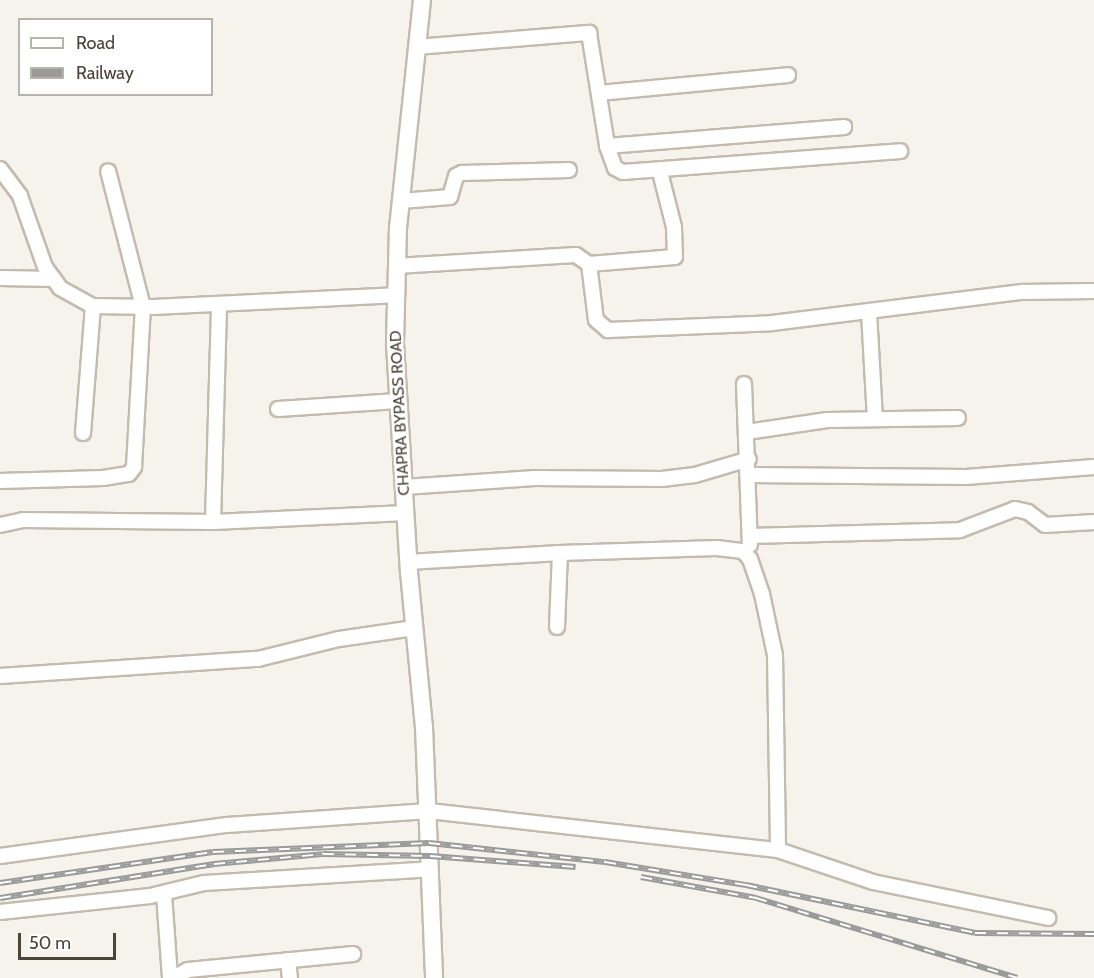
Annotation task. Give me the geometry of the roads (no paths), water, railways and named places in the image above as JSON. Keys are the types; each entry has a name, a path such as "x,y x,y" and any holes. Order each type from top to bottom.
{"street":[{"name":"CHAPRA BYPASS ROAD","path":"422,0 401,201 395,295 398,401 408,562 429,819 434,978"},
{"path":"417,47 585,31 590,37 607,146 615,168 623,172 660,172 900,151"},
{"path":"599,93 788,75"},
{"path":"607,146 844,127"},
{"path":"0,169 20,196 34,243 54,279 74,298 93,306 219,305 395,295"},
{"path":"401,201 450,197 456,176 462,173 569,170"},
{"path":"0,482 103,478 132,471 143,307 108,171"},
{"path":"588,264 675,257 674,227 660,172"},
{"path":"396,266 565,255 582,257 588,264 596,320 608,330 762,324 1022,292 1094,291"},
{"path":"0,279 54,279"},
{"path":"213,522 219,305"},
{"path":"83,433 93,306"},
{"path":"869,312 875,418"},
{"path":"744,384 749,475 750,559 771,625 775,655 778,850"},
{"path":"278,409 398,401"},
{"path":"747,432 789,424 875,418 958,418"},
{"path":"404,487 535,478 662,479 695,475 748,459"},
{"path":"749,475 966,477 1094,467"},
{"path":"750,536 960,530 1015,509 1028,512 1046,525 1094,522"},
{"path":"0,525 23,520 213,522 406,513"},
{"path":"408,562 560,553 717,548 743,551 750,559"},
{"path":"557,627 560,553"},
{"path":"0,676 258,659 339,639 414,628"},
{"path":"0,856 217,826 429,819 778,850 873,882 1048,918"},
{"path":"0,912 164,894 188,886 238,880 431,869"},
{"path":"164,894 171,978 188,970 353,954"},
{"path":"288,960 290,978"}],"railway":[{"path":"0,883 213,852 429,843 605,862 746,885 975,933 1094,934"},
{"path":"0,898 214,864 323,854 430,856 576,867"},
{"path":"641,877 756,898 1017,978"}]}
